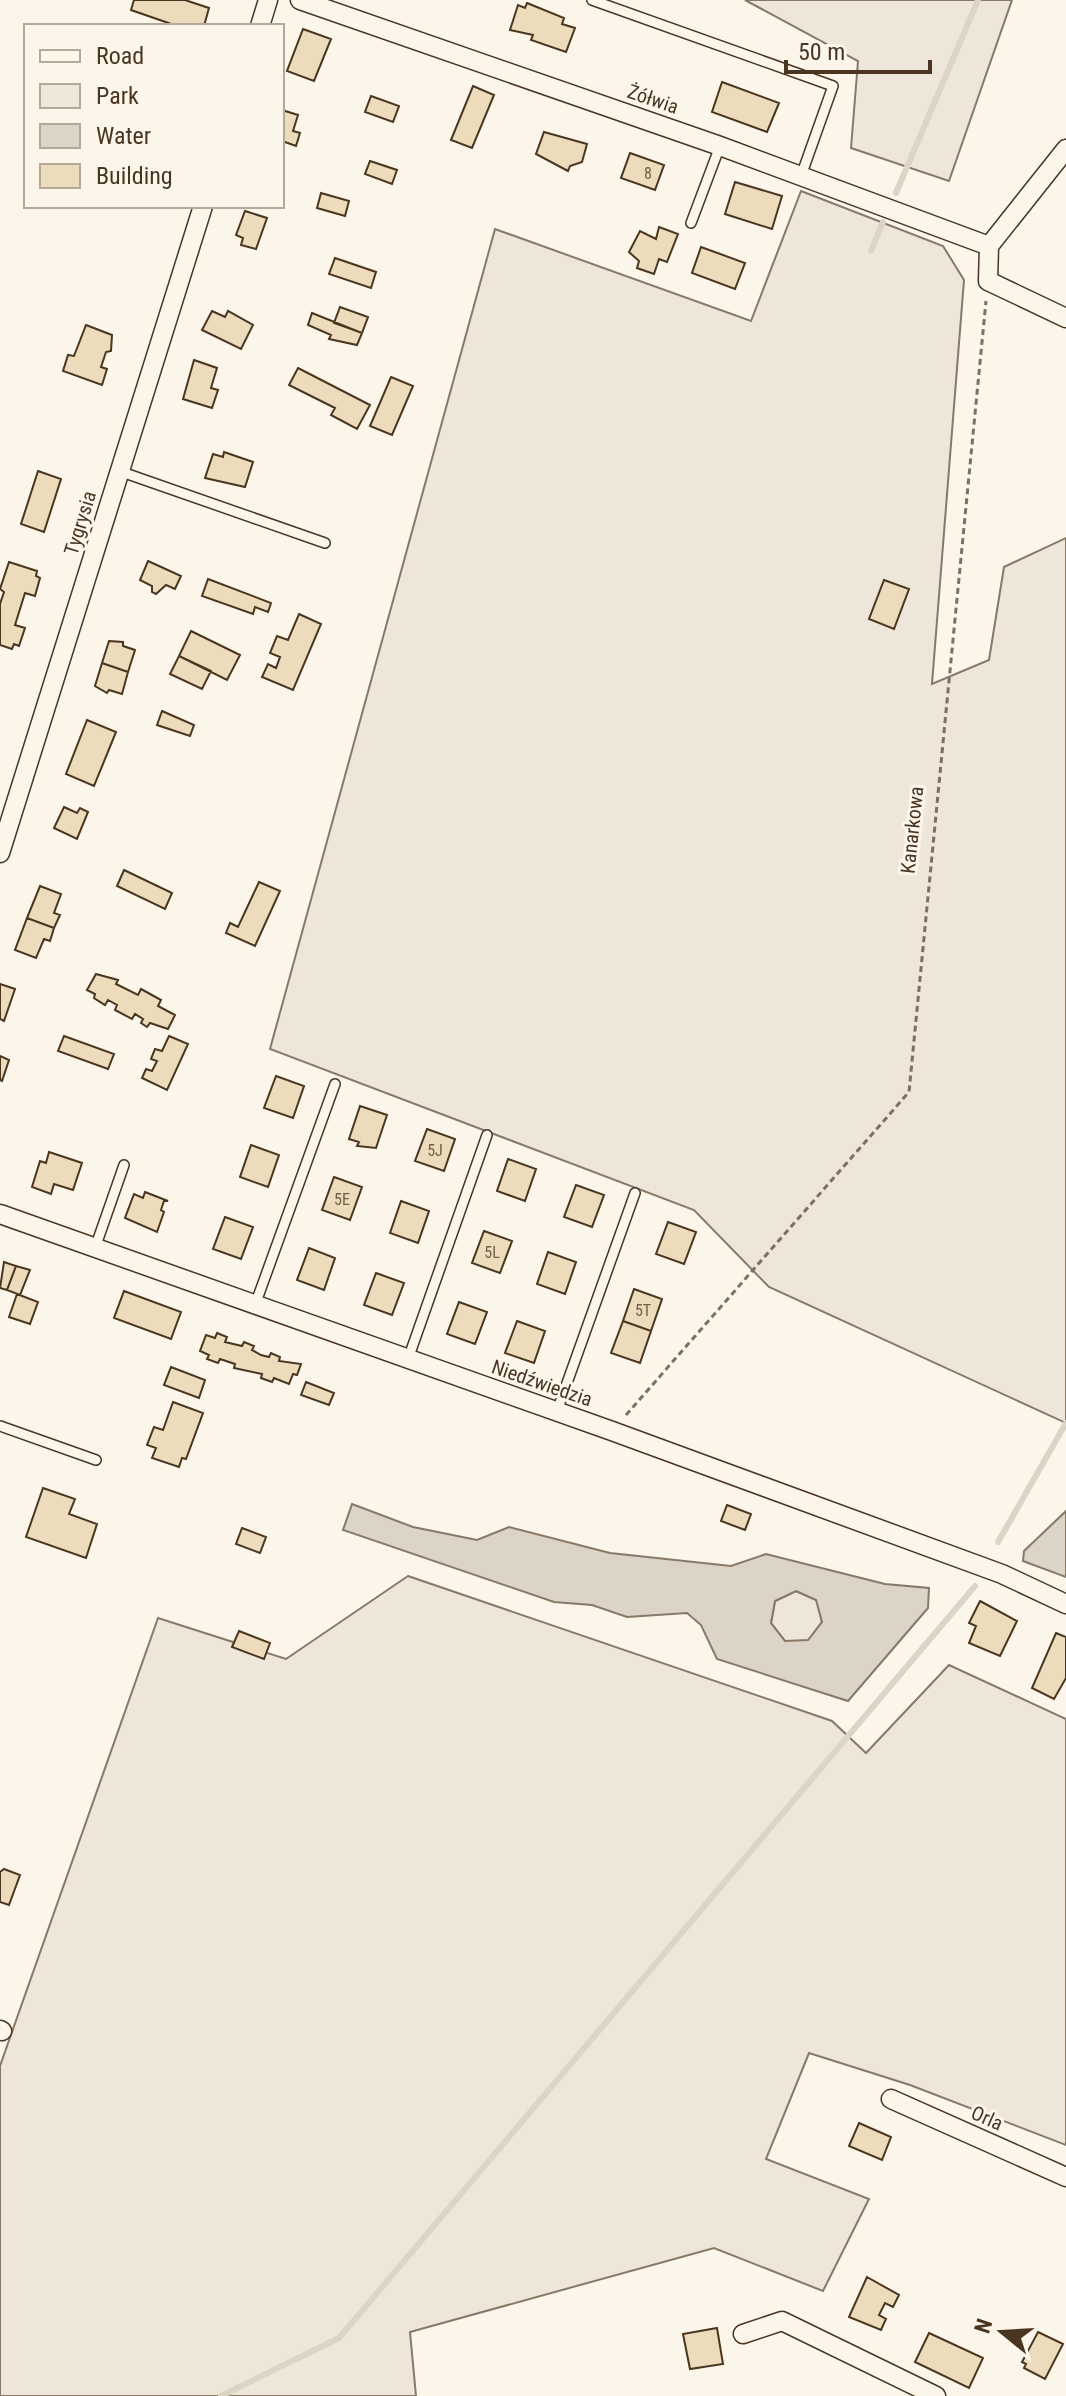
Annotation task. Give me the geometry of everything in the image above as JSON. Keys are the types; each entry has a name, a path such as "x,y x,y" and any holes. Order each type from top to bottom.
{"street":[{"path":"261,24 268,0"},
{"name":"Żółwia","path":"300,0 720,146 989,246"},
{"path":"1066,149 989,246 988,281 1066,318"},
{"name":"Tygrysia","path":"0,853 202,208"},
{"name":"Niedźwiedzia","path":"0,1214 612,1431 1002,1574 1066,1604"},
{"name":"Orla","path":"891,2099 1066,2177"},
{"path":"743,2334 782,2321 936,2396"}],"lane":[{"path":"592,0 833,86 801,176"},
{"path":"691,223 720,146"},
{"path":"119,471 325,543"},
{"path":"255,1305 335,1084"},
{"path":"408,1359 487,1135"},
{"path":"95,1248 124,1165"},
{"path":"557,1411 635,1193"},
{"path":"0,1426 96,1460"}],"path":[{"name":"Kanarkowa","path":"612,1431 909,1092 988,281"}],"green space":[{"path":"745,0 1012,0 949,181 851,148 858,61"},
{"path":"801,191 943,246 964,280 932,684 989,660 1004,567 1066,538 1066,1423 769,1287 694,1210 270,1049 495,229 751,321"},
{"path":"408,1576 832,1721 866,1753 949,1665 1066,1719 1066,2145 910,2085 809,2053 766,2159 869,2199 823,2291 714,2248 410,2332 416,2396 0,2396 0,2066 158,1618 286,1659"},
{"path":"796,1591 817,1600 822,1622 808,1641 785,1641 771,1623 775,1601"}],"water":[{"path":"352,1504 413,1527 477,1540 509,1527 610,1553 731,1566 766,1554 885,1584 929,1588 928,1608 848,1701 717,1659 701,1625 687,1613 627,1617 592,1605 554,1602 343,1530","holes":["796,1591 816,1600 822,1622 808,1640 785,1641 771,1623 775,1601"]},
{"path":"1066,1511 1066,1577 1023,1561 1024,1551"}],"building":[{"path":"134,0 185,0 209,8 205,24 171,24 131,10"},
{"path":"527,3 564,18 562,24 575,28 566,52 531,40 533,35 510,30 518,5 525,8"},
{"path":"303,29 331,39 314,81 287,71"},
{"path":"722,82 779,103 767,132 712,112"},
{"path":"473,86 494,95 472,148 451,140"},
{"path":"371,96 399,106 393,122 365,112"},
{"path":"284,111 298,115 293,131 300,133 296,146 284,142"},
{"path":"544,132 587,144 582,162 570,166 568,171 536,154"},
{"path":"630,153 664,165 655,190 621,178"},
{"path":"370,161 397,170 392,184 365,174"},
{"path":"735,182 782,196 772,229 725,214"},
{"path":"321,193 349,201 345,216 317,208"},
{"path":"245,211 267,218 256,249 241,245 243,238 236,235"},
{"path":"659,227 678,234 667,262 659,259 654,274 637,268 639,261 629,252 640,231 656,239"},
{"path":"701,247 745,263 735,289 692,273"},
{"path":"335,258 376,272 371,288 329,274"},
{"path":"340,307 368,317 362,333 334,323"},
{"path":"212,311 225,317 228,311 253,325 241,349 202,330"},
{"path":"312,313 362,333 357,345 329,339 331,335 308,325"},
{"path":"86,325 112,335 111,351 106,352 101,367 107,369 102,385 63,371 68,355 74,356"},
{"path":"194,360 217,368 211,388 218,390 212,408 183,399"},
{"path":"298,368 370,405 357,429 331,415 335,408 289,385"},
{"path":"391,377 413,386 392,435 370,426"},
{"path":"224,452 253,462 245,487 205,478 213,454 223,457"},
{"path":"38,471 61,479 44,532 21,524"},
{"path":"148,561 181,576 175,589 166,585 156,594 152,592 152,586 140,580"},
{"path":"9,562 37,571 36,576 40,578 35,596 25,593 15,625 25,628 19,646 14,644 12,649 0,645 0,604 4,592 0,589"},
{"path":"208,579 271,603 268,612 255,607 253,614 202,596"},
{"path":"884,580 909,589 894,629 869,619"},
{"path":"299,614 321,624 293,690 262,677 268,664 276,668 280,657 270,653 277,636 288,640"},
{"path":"191,631 240,655 227,680 179,656"},
{"path":"109,641 123,642 123,646 135,650 128,672 102,663"},
{"path":"179,656 211,671 202,689 170,674"},
{"path":"102,663 128,672 122,694 109,690 107,693 95,686"},
{"path":"162,711 194,725 190,736 157,725"},
{"path":"87,720 116,732 94,786 66,774"},
{"path":"64,807 77,813 80,808 88,812 77,839 54,828"},
{"path":"124,870 172,893 165,909 117,886"},
{"path":"259,882 280,891 255,946 226,933 230,923 238,927"},
{"path":"40,886 61,894 54,913 60,915 54,928 27,918"},
{"path":"27,918 54,928 50,941 44,939 36,958 15,950"},
{"path":"96,974 118,980 116,984 138,995 141,989 161,1000 158,1006 175,1015 168,1029 150,1023 147,1027 141,1023 143,1019 135,1014 132,1019 115,1010 117,1005 108,1000 105,1005 94,998 95,994 87,990"},
{"path":"0,984 15,989 4,1021 0,1019"},
{"path":"64,1036 114,1054 108,1069 58,1051"},
{"path":"169,1036 188,1044 167,1090 142,1078 146,1069 152,1071 157,1061 151,1059 155,1049 162,1051"},
{"path":"0,1056 9,1060 2,1081 0,1080"},
{"path":"276,1076 304,1086 293,1118 264,1108"},
{"path":"360,1106 387,1115 376,1148 357,1146 359,1142 349,1139"},
{"path":"427,1129 455,1139 444,1171 415,1161"},
{"path":"251,1145 279,1155 268,1187 240,1177"},
{"path":"49,1152 82,1163 73,1190 54,1184 51,1194 32,1187 40,1161 46,1163"},
{"path":"508,1159 536,1169 525,1201 497,1191"},
{"path":"334,1177 362,1187 350,1220 322,1210"},
{"path":"576,1185 604,1195 592,1227 564,1217"},
{"path":"145,1192 168,1201 164,1201 161,1210 164,1212 157,1232 125,1218 134,1194 143,1198"},
{"path":"401,1201 429,1211 418,1243 390,1233"},
{"path":"225,1217 253,1227 241,1259 213,1249"},
{"path":"668,1222 696,1232 684,1264 656,1254"},
{"path":"484,1231 512,1241 500,1273 472,1263"},
{"path":"309,1248 335,1258 324,1290 297,1280"},
{"path":"548,1252 576,1262 565,1294 537,1284"},
{"path":"4,1262 16,1266 7,1290 0,1288"},
{"path":"16,1266 30,1270 20,1295 7,1290"},
{"path":"376,1273 404,1283 392,1315 364,1305"},
{"path":"634,1289 662,1299 651,1331 623,1321"},
{"path":"124,1291 181,1312 171,1339 114,1318"},
{"path":"17,1294 38,1302 30,1324 9,1317"},
{"path":"459,1302 487,1312 475,1344 447,1334"},
{"path":"517,1321 545,1331 534,1363 505,1353"},
{"path":"623,1321 651,1331 640,1363 611,1353"},
{"path":"217,1333 227,1337 225,1342 242,1346 244,1342 254,1346 252,1350 261,1355 269,1357 271,1353 280,1357 279,1361 301,1364 297,1375 293,1374 289,1384 274,1378 272,1382 261,1378 262,1374 234,1368 235,1364 207,1359 209,1355 200,1351 206,1335 215,1338"},
{"path":"171,1367 205,1380 199,1398 164,1385"},
{"path":"306,1382 334,1393 329,1405 301,1395"},
{"path":"173,1402 203,1413 186,1459 182,1458 179,1467 152,1458 156,1448 147,1445 154,1427 163,1430"},
{"path":"43,1488 75,1499 69,1514 97,1524 86,1558 26,1537"},
{"path":"727,1505 751,1514 745,1530 721,1521"},
{"path":"242,1528 266,1537 260,1553 236,1544"},
{"path":"980,1601 1017,1621 1000,1656 969,1643 976,1626 969,1623"},
{"path":"239,1631 270,1643 264,1659 232,1647"},
{"path":"1056,1633 1066,1637 1066,1678 1054,1699 1032,1688"},
{"path":"4,1869 20,1875 9,1905 0,1902 0,1872"},
{"path":"859,2123 891,2137 882,2160 849,2146"},
{"path":"867,2277 899,2295 893,2307 885,2303 879,2315 886,2319 881,2330 849,2317"},
{"path":"717,2328 723,2364 690,2369 683,2334"},
{"path":"1038,2332 1063,2344 1045,2379 1024,2368 1026,2364 1022,2362"},
{"path":"929,2333 983,2358 969,2388 915,2362"}],"waterway":[{"path":"896,193 978,0"},
{"path":"871,251 883,222"},
{"path":"998,1542 1066,1423"},
{"path":"221,2396 339,2338 975,1586"}]}
